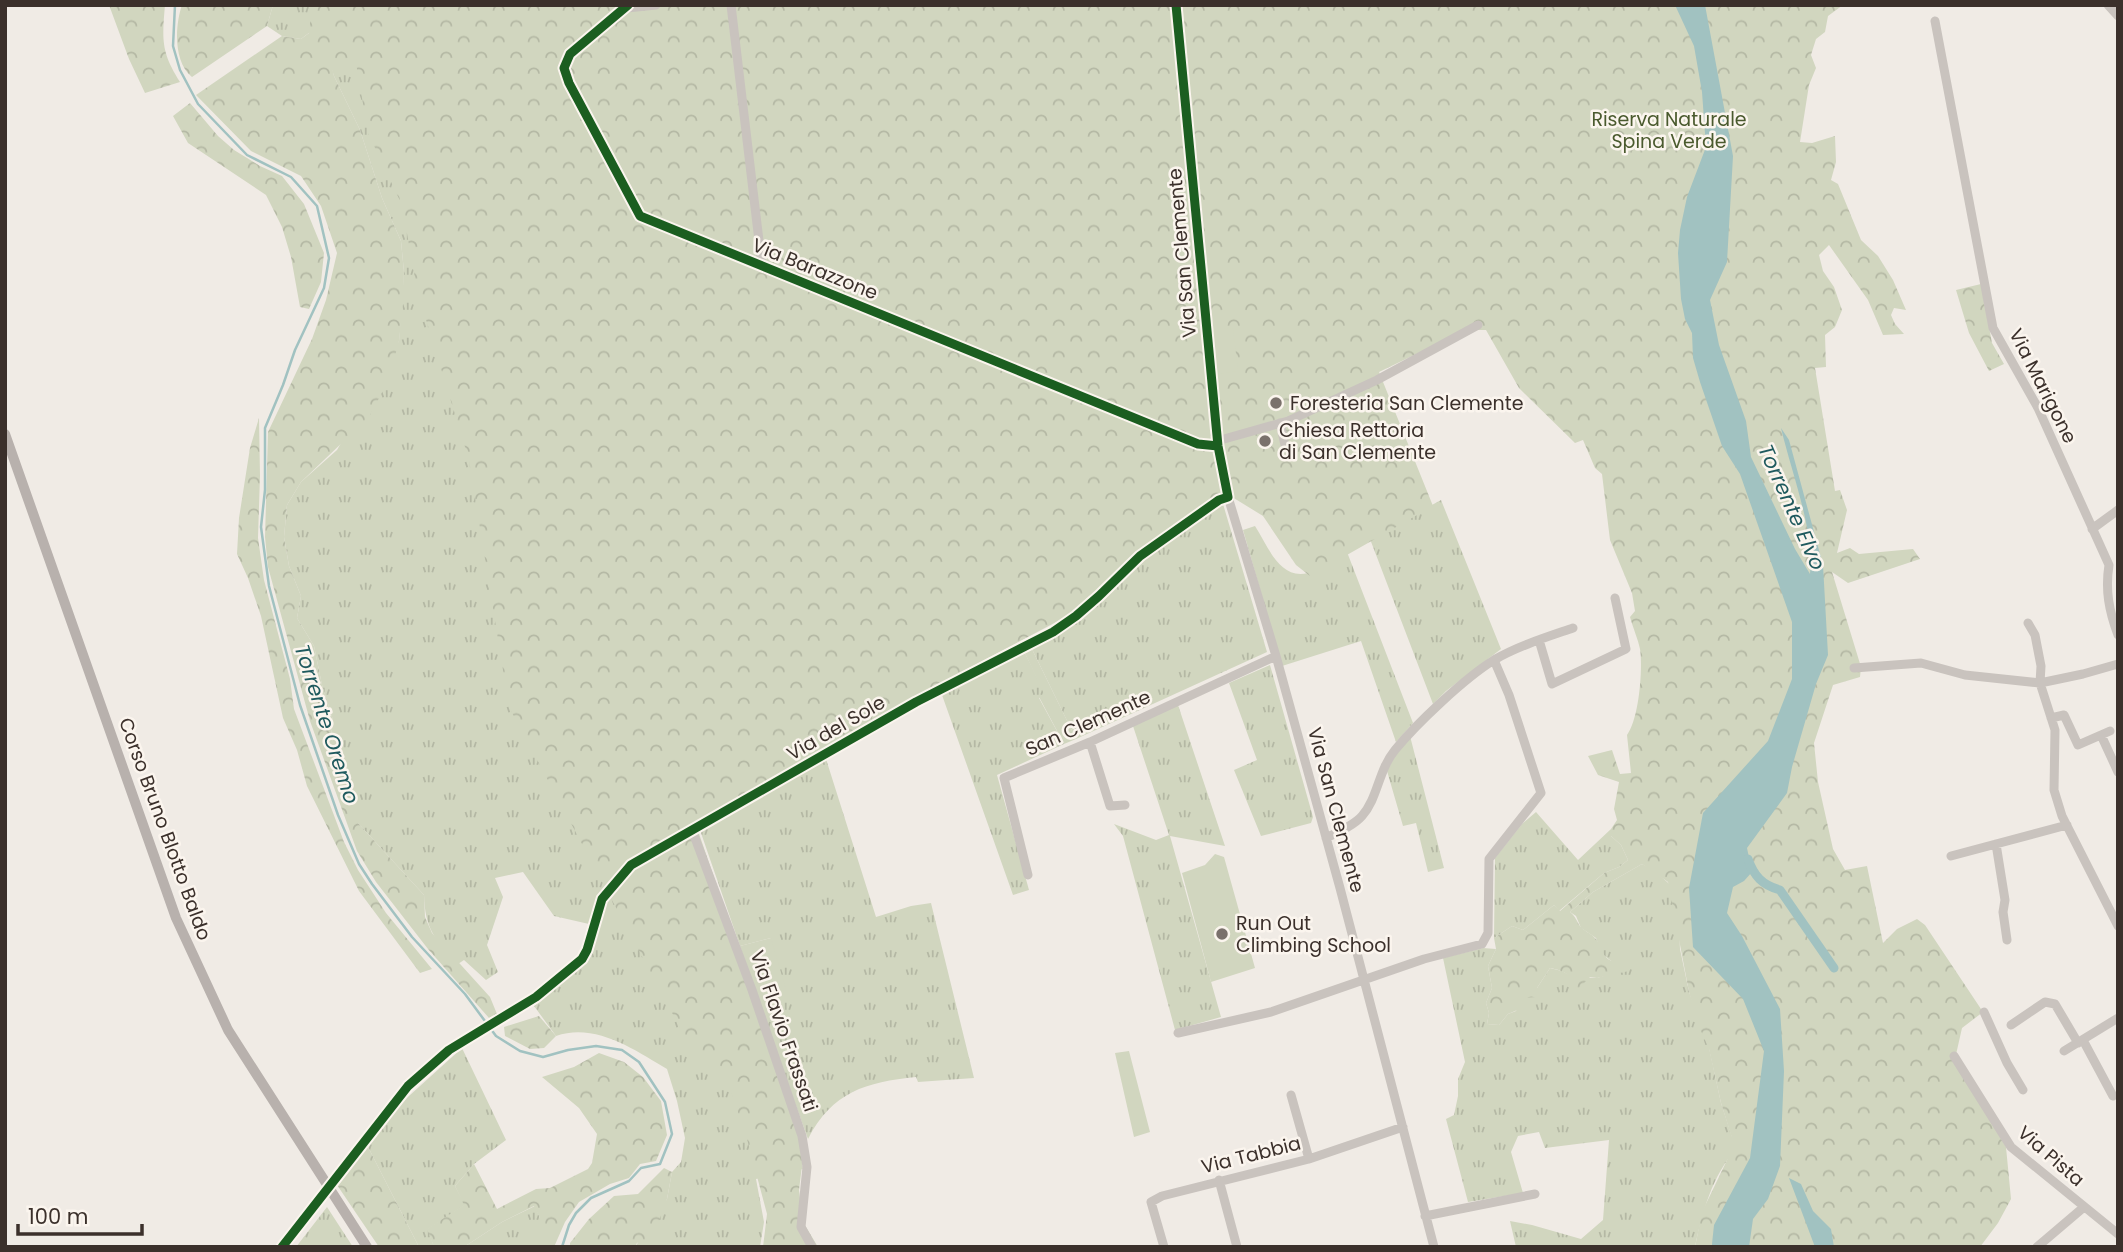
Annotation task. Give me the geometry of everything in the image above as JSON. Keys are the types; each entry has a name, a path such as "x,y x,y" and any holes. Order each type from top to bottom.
{"main road":[{"name":"Corso Bruno Blotto Baldo","path":"5,434 176,918 228,1030 367,1247"}],"street":[{"path":"627,7 656,5"},
{"path":"731,5 762,266"},
{"name":"Via San Clemente","path":"1176,5 1217,444 1227,496 1276,656 1434,1247"},
{"path":"2108,5 2118,16"},
{"name":"Via Barazzone","path":"627,7 570,54 564,68 575,96 640,216 1198,443 1217,444"},
{"name":"Via Marigone","path":"1935,21 1993,328 2038,408 2092,529 2113,564 2105,587 2118,635"},
{"path":"1217,444 1280,423 1377,380 1478,325"},
{"path":"1280,423 1285,445"},
{"name":"Via del Sole","path":"282,1247 408,1086 449,1050 536,997 582,959 602,899 632,865 916,702 1053,632 1092,603 1149,549 1227,496"},
{"path":"2092,529 2118,510"},
{"path":"1539,639 1552,684 1626,649 1615,598"},
{"path":"2028,623 2037,642 2041,666 2040,683 2055,730 2054,790 2067,825 2118,926"},
{"path":"1326,838 1362,817 1377,789 1380,775 1397,748 1429,715 1494,660 1539,639 1573,628"},
{"name":"San Clemente","path":"1028,875 1004,778 1090,742 1276,656"},
{"path":"1178,1033 1271,1012 1424,959 1482,944 1488,933 1489,859 1541,793 1509,695 1494,660"},
{"path":"1854,668 1921,663 1965,675 2040,683 2118,664"},
{"path":"2051,718 2064,715 2078,745 2105,733 2118,772"},
{"path":"1090,742 1110,806 1125,805"},
{"path":"1951,856 2067,825"},
{"name":"Via Flavio Frassati","path":"692,830 752,989 802,1136 807,1167 801,1227 812,1247"},
{"path":"1996,844 2005,900 2003,912 2007,940"},
{"path":"2011,1025 2050,1001 2080,1041 2113,1096"},
{"path":"1984,1012 2007,1063 2023,1090"},
{"path":"2064,1051 2118,1018"},
{"name":"Via Pista","path":"1954,1056 2008,1144 2118,1234"},
{"path":"1291,1095 1309,1159"},
{"name":"Via Tabbia","path":"1164,1247 1151,1202 1162,1196 1309,1159 1403,1127"},
{"path":"1219,1180 1237,1247"},
{"path":"1425,1216 1535,1194"},
{"path":"2037,1247 2084,1207"}],"green space":[{"path":"109,5 165,5 164,45 169,62 180,82 145,93"},
{"path":"182,5 273,5 267,26 192,77 181,62 177,43"},
{"path":"273,5 615,5 616,873 597,897 589,924 554,916 523,872 495,878 503,897 487,945 498,972 486,980 464,960 458,964 443,948 426,917 424,895 358,823 331,737 333,720 314,646 297,618 301,596 289,566 284,537 287,505 301,482 337,450 399,341 404,272 401,241 382,198 360,130 334,76 318,26 301,39 282,36 267,26"},
{"name":"Riserva Naturale Spina Verde","path":"312,5 1843,5 1828,16 1825,32 1816,39 1811,55 1816,68 1809,85 1800,142 1812,143 1835,136 1836,162 1831,180 1838,184 1861,240 1878,256 1893,280 1906,310 1894,308 1891,315 1904,334 1883,335 1868,300 1829,245 1819,255 1823,271 1834,287 1842,310 1835,327 1825,335 1826,367 1815,368 1835,491 1840,490 1847,510 1837,553 1850,548 1859,554 1913,549 1920,559 1848,583 1832,572 1861,667 1860,677 1833,685 1814,743 1818,782 1833,849 1845,870 1867,866 1883,943 1897,929 1917,919 1925,925 1983,1012 1962,1028 1955,1059 2006,1147 2011,1199 1998,1223 1980,1247 1695,1247 1702,1212 1728,1158 1732,1138 1709,1049 1698,1024 1689,992 1668,882 1642,864 1593,892 1570,912 1582,928 1598,942 1607,958 1627,964 1629,971 1590,977 1578,989 1567,974 1550,968 1537,988 1537,997 1521,998 1522,1008 1508,1014 1499,1025 1487,1024 1489,1013 1486,1003 1492,988 1488,966 1496,949 1494,938 1512,926 1523,930 1554,905 1560,911 1604,873 1628,860 1621,845 1611,836 1611,829 1617,820 1614,809 1619,782 1598,775 1588,756 1612,750 1620,774 1631,773 1627,735 1635,718 1641,658 1630,617 1635,611 1632,593 1610,540 1602,474 1595,468 1583,440 1575,443 1519,388 1486,330 1466,330 1379,372 1433,506 1310,576 1296,565 1263,516 1224,492 1130,558 1109,583 1077,611 899,705 695,822 805,1141 799,1190 803,1222 818,1247 763,1247 767,1214 747,1139 724,1070 694,1054 509,707 469,460 417,290 402,205 368,133 356,63 331,63 334,76 360,130 382,198 401,241 403,304 399,341 388,381 369,417 301,482 287,505 284,537 289,566 301,596 297,618 314,646 333,720 331,737 362,806 358,823 424,895 425,917 432,933 490,997 497,1014 489,1018 428,949 376,882 357,851 310,721 268,567 265,537 268,432 312,339 326,300 337,253 321,206 301,176 251,151 196,95 282,36 301,39 309,33"},
{"path":"190,103 218,136 234,150 282,176 304,204 324,253 321,282 309,309 300,307 291,257 282,227 266,195 188,143 173,116"},
{"path":"1981,284 1992,343 2004,364 1989,371 1969,333 1956,290"},
{"path":"1233,328 1238,371 1214,375 1210,330"},
{"path":"259,418 258,538 264,580 290,679 294,709 344,842 358,870 386,913 432,969 420,973 359,891 307,786 297,750 283,718 261,616 237,554 239,518 250,448"},
{"path":"1441,500 1501,649 1433,704 1370,539"},
{"path":"1223,504 1267,652 1076,739 1030,645 1087,611 1132,567"},
{"path":"1255,526 1276,560 1289,571 1298,574 1308,573 1347,552 1413,723 1396,742 1361,641 1282,666 1243,530"},
{"path":"1030,645 1076,739 1064,744 1039,697 1044,694 1023,649"},
{"path":"1023,649 1045,694 1039,698 1064,744 997,775 1029,890 1013,895 942,695"},
{"path":"1270,665 1313,817 1311,823 1261,836 1234,770 1257,760 1229,683"},
{"path":"1178,705 1225,846 1170,836 1221,1017 1175,1030 1123,836 1114,824 1156,840 1169,835 1133,726"},
{"path":"1410,736 1444,868 1428,872 1416,823 1403,826 1387,771"},
{"path":"826,759 876,917 931,903 974,1078 918,1082 916,1077 866,1086 852,1092 828,1110 808,1139 757,998 771,938 740,946 701,833 702,828"},
{"path":"1536,812 1578,860 1611,829 1611,836 1621,845 1628,860 1604,873 1559,911 1554,905 1523,930 1512,926 1494,938 1495,858 1522,824"},
{"name":"Run Out Climbing School","path":"1215,854 1224,857 1255,968 1211,982 1182,873 1205,865"},
{"path":"1642,864 1655,871 1677,891 1680,949 1689,992 1708,1043 1721,1103 1736,1149 1714,1183 1695,1247 1516,1247 1510,1221 1581,1239 1603,1220 1609,1140 1545,1148 1539,1132 1518,1136 1511,1152 1523,1193 1468,1202 1446,1119 1454,1115 1458,1079 1465,1062 1443,958 1483,948 1496,949 1488,966 1492,988 1486,1003 1489,1013 1487,1024 1499,1025 1508,1014 1516,1011 1521,998 1537,988 1550,968 1573,977 1597,978 1607,975 1614,963 1602,954 1596,938 1581,928 1576,916 1570,912 1593,892"},
{"path":"614,890 796,1141 803,1169 756,1179 764,1222 760,1247 635,1247 667,1199 672,1172 681,1162 685,1138 667,1069 600,1035 571,1033 556,1036 534,1006 584,963 606,900"},
{"path":"771,938 786,990 757,998 740,946"},
{"path":"539,1016 556,1036 544,1048 530,1049 505,1036 504,1027"},
{"path":"462,1048 506,1140 474,1164 455,1186 465,1205 428,1229 434,1247 419,1247 367,1145 399,1105"},
{"path":"1129,1051 1150,1132 1134,1137 1115,1053"},
{"path":"599,1053 624,1062 643,1077 661,1101 667,1135 656,1161 640,1164 629,1178 610,1184 579,1202 565,1222 554,1247 540,1247 540,1218 534,1206 502,1222 464,1247 434,1247 427,1229 464,1205 455,1186 474,1164 497,1209 536,1189 550,1188 588,1169 592,1163 597,1134 579,1108 542,1077 574,1067"},
{"path":"367,1145 419,1247 379,1247 337,1185"},
{"path":"664,1168 672,1172 667,1199 653,1237 637,1243 635,1247 570,1247 570,1243 589,1219 614,1196 638,1194"},
{"path":"535,1206 540,1218 540,1247 464,1247 502,1222"},
{"path":"327,1207 353,1247 296,1247"}],"water":[{"path":"1675,5 1705,5 1733,156 1727,262 1710,300 1719,345 1746,421 1751,457 1795,549 1810,574 1811,557 1806,521 1781,428 1789,440 1823,565 1828,655 1816,684 1787,793 1747,848 1752,872 1744,881 1733,887 1727,913 1780,1009 1784,1071 1780,1166 1768,1199 1753,1219 1749,1247 1712,1247 1712,1244 1714,1225 1750,1158 1764,1051 1743,999 1693,947 1689,888 1703,813 1768,741 1792,679 1792,622 1740,474 1722,446 1700,382 1693,358 1692,333 1685,319 1681,299 1678,253 1680,230 1687,197 1706,147 1702,92 1694,46"},
{"path":"1789,1178 1801,1184 1813,1211 1831,1229 1834,1247 1815,1247"}],"waterway":[{"name":"Torrente Oremo","path":"175,5 173,46 180,70 198,104 247,155 291,177 317,206 329,258 324,288 295,350 265,428 265,490 261,527 269,586 300,705 338,815 359,864 412,937 465,994 496,1036 520,1051 543,1057 596,1046 622,1050 639,1062 665,1102 672,1134 660,1164 641,1168 629,1181 591,1198 576,1213 562,1247"},
{"path":"1748,859 1760,879 1780,890 1834,968"}],"cycle path":[{"path":"628,5 570,54 564,68 569,83 640,216 1198,444 1218,446"},
{"path":"282,1247 408,1086 449,1050 536,997 582,959 602,899 631,865 916,702 1053,632 1099,596 1140,556 1219,500 1228,497 1218,446 1176,5"}],"place":[{"name":"Foresteria San Clemente","path":"1276,403"},
{"name":"Chiesa Rettoria di San Clemente","path":"1265,441"},
{"name":"Run Out Climbing School","path":"1222,934"}],"water label":[{"name":"Torrente Elvo","path":"1792,507"}]}
